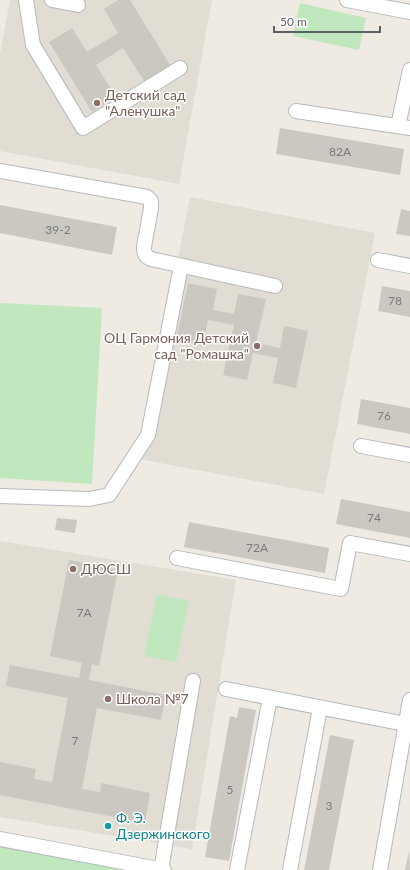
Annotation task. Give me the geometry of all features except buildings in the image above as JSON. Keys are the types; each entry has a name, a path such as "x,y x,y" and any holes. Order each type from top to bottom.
{"street":[{"path":"26,0 33,45 83,128 180,68"},
{"path":"52,0 78,5"},
{"path":"347,0 410,12"},
{"path":"296,110 404,127 410,70"},
{"path":"0,171 147,198 151,201 151,208 144,253 146,257 275,286"},
{"path":"378,260 410,266"},
{"path":"0,496 89,499 109,495 148,435 181,266"},
{"path":"361,446 410,455"},
{"path":"177,558 341,589 350,543 410,554"},
{"path":"0,839 163,870 193,681"},
{"path":"226,689 408,725"},
{"path":"237,870 270,698"},
{"path":"380,870 408,725 410,700"},
{"path":"290,870 320,708"}],"shaded area":[{"name":"Детский сад \"Аленушка\"","path":"10,0 212,0 179,184 0,151 0,54"},
{"name":"ОЦ Гармония Детский сад \"Ромашка\"","path":"190,197 375,233 324,494 139,459"},
{"name":"Школа №7","path":"0,541 236,580 192,849 0,817"}],"green space":[{"path":"300,3 366,18 359,50 293,36"},
{"path":"0,303 102,308 92,484 0,478"},
{"path":"157,594 189,601 176,662 144,656"},
{"path":"0,846 123,870 0,870"}],"place":[{"name":"Детский сад \"Аленушка\"","path":"97,103"},
{"name":"ОЦ Гармония Детский сад \"Ромашка\"","path":"257,346"},
{"name":"ДЮСШ","path":"73,569"},
{"name":"Школа №7","path":"108,699"},
{"name":"Ф. Э. Дзержинского","path":"108,826"}]}
